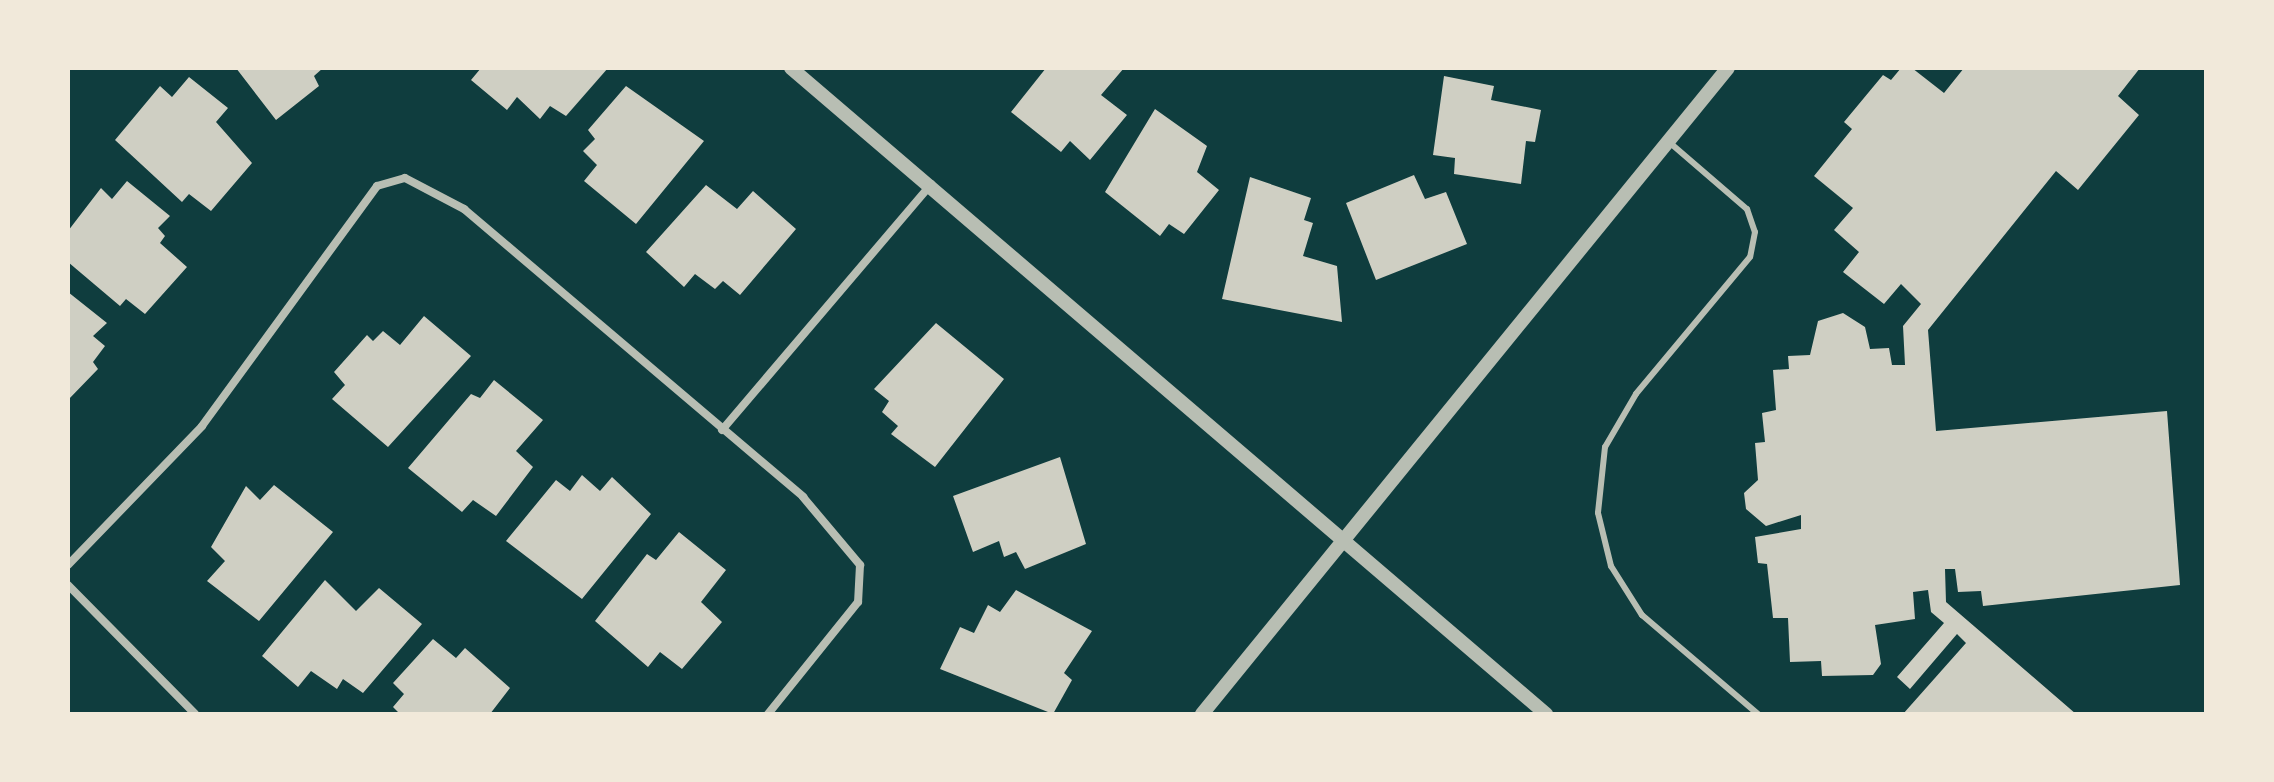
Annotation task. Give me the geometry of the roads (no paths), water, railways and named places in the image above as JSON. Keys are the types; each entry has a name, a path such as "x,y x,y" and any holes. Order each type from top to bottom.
{"street":[{"path":"791,68 931,184 1546,714"},
{"path":"1202,714 1345,543 1728,68"},
{"path":"68,565 202,426 377,186 405,178 464,209 803,497 860,565 858,602 768,714"},
{"path":"722,430 931,184"},
{"path":"68,585 195,714"}],"lane":[{"path":"1669,142 1747,209 1755,232 1750,257 1636,394 1605,447 1598,513 1611,566 1642,615 1758,714"}]}
